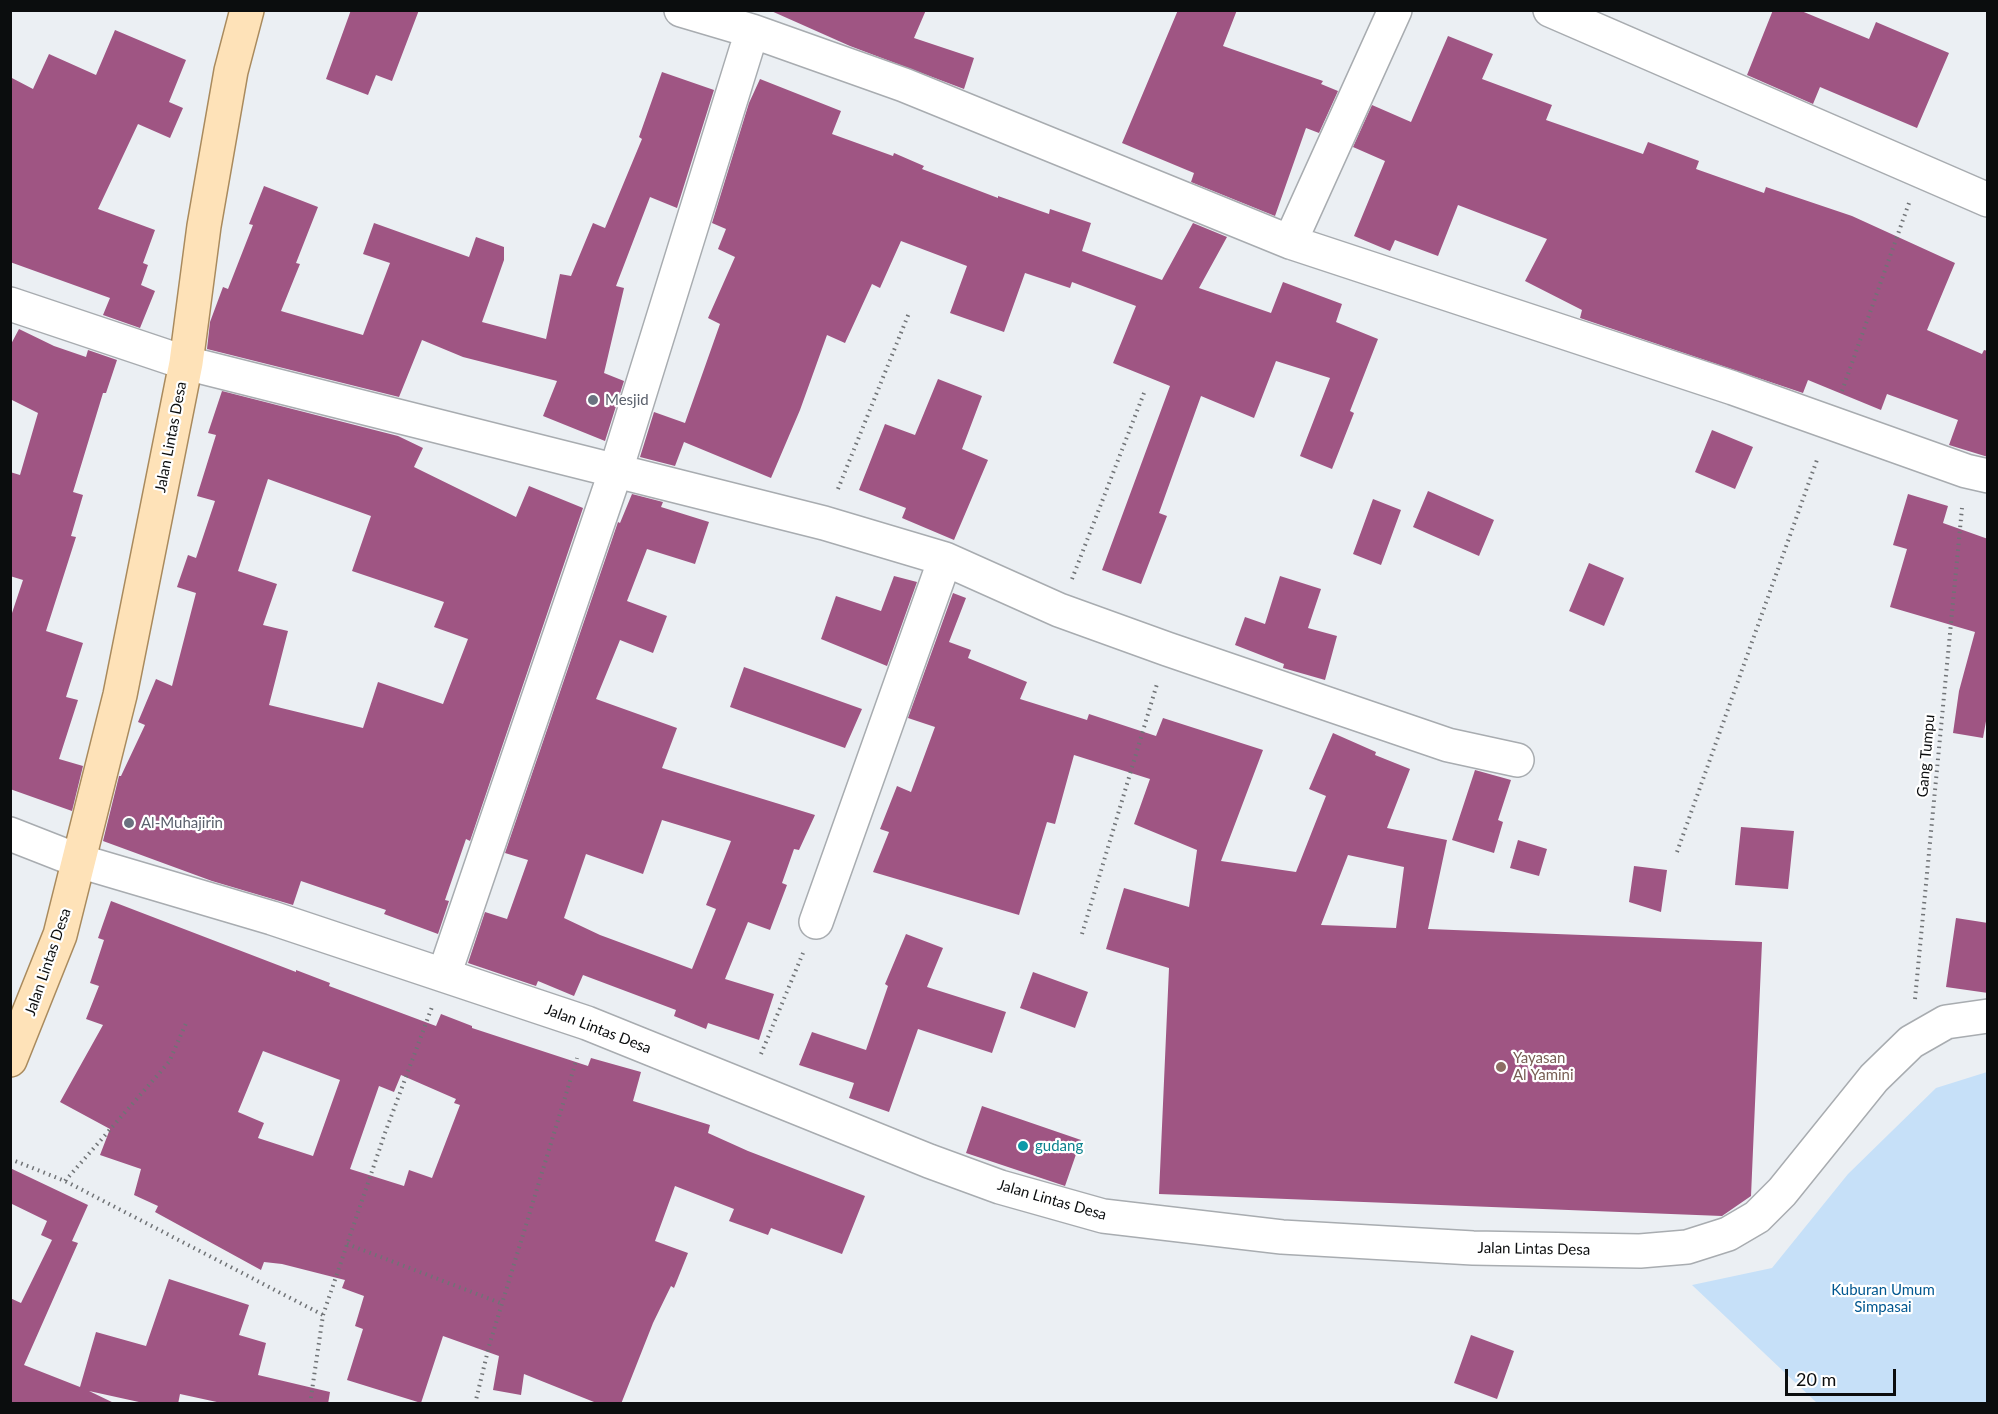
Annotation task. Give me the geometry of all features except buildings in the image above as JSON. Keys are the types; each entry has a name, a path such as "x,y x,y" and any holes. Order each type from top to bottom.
{"main road":[{"name":"Jalan Lintas Desa","path":"10,1060 60,935 120,695 186,363 204,226 231,70 247,10"}],"street":[{"path":"681,10 752,31 904,85 1290,242 1831,422 1977,474"},
{"path":"1290,242 1395,10"},
{"path":"1550,10 1988,200"},
{"path":"444,975 616,470 752,31"},
{"path":"10,304 186,363 824,523 945,559 1059,610 1167,649 1448,745 1517,760"},
{"path":"816,922 945,559"},
{"path":"10,834 79,861"},
{"name":"Jalan Lintas Desa","path":"79,861 272,918 587,1023 746,1089 980,1179 1102,1216 1282,1237 1473,1248 1640,1251 1687,1247 1728,1234 1757,1216 1782,1192 1874,1078 1911,1042 1946,1022 1988,1016"}],"path":[{"path":"1677,852 1920,172"},
{"path":"824,523 909,313"},
{"path":"1059,610 1144,393"},
{"name":"Gang Tumpu","path":"1911,1042 1977,474"},
{"path":"1082,934 1167,649"},
{"path":"746,1089 816,922"},
{"path":"310,1404 323,1316 444,975"},
{"path":"65,1182 169,1062 187,1021"},
{"path":"475,1404 587,1023"},
{"path":"10,1160 65,1182 323,1316"},
{"path":"347,1244 503,1304"}],"green space":[{"name":"Kuburan Umum Simpasai","path":"1987,1072 1987,1403 1817,1403 1692,1285 1772,1268 1848,1174 1936,1088"}],"place":[{"name":"Mesjid","path":"593,400"},
{"name":"Al-Muhajirin","path":"129,823"},
{"name":"Yayasan Al Yamini","path":"1501,1067"},
{"name":"gudang","path":"1023,1146"}]}
